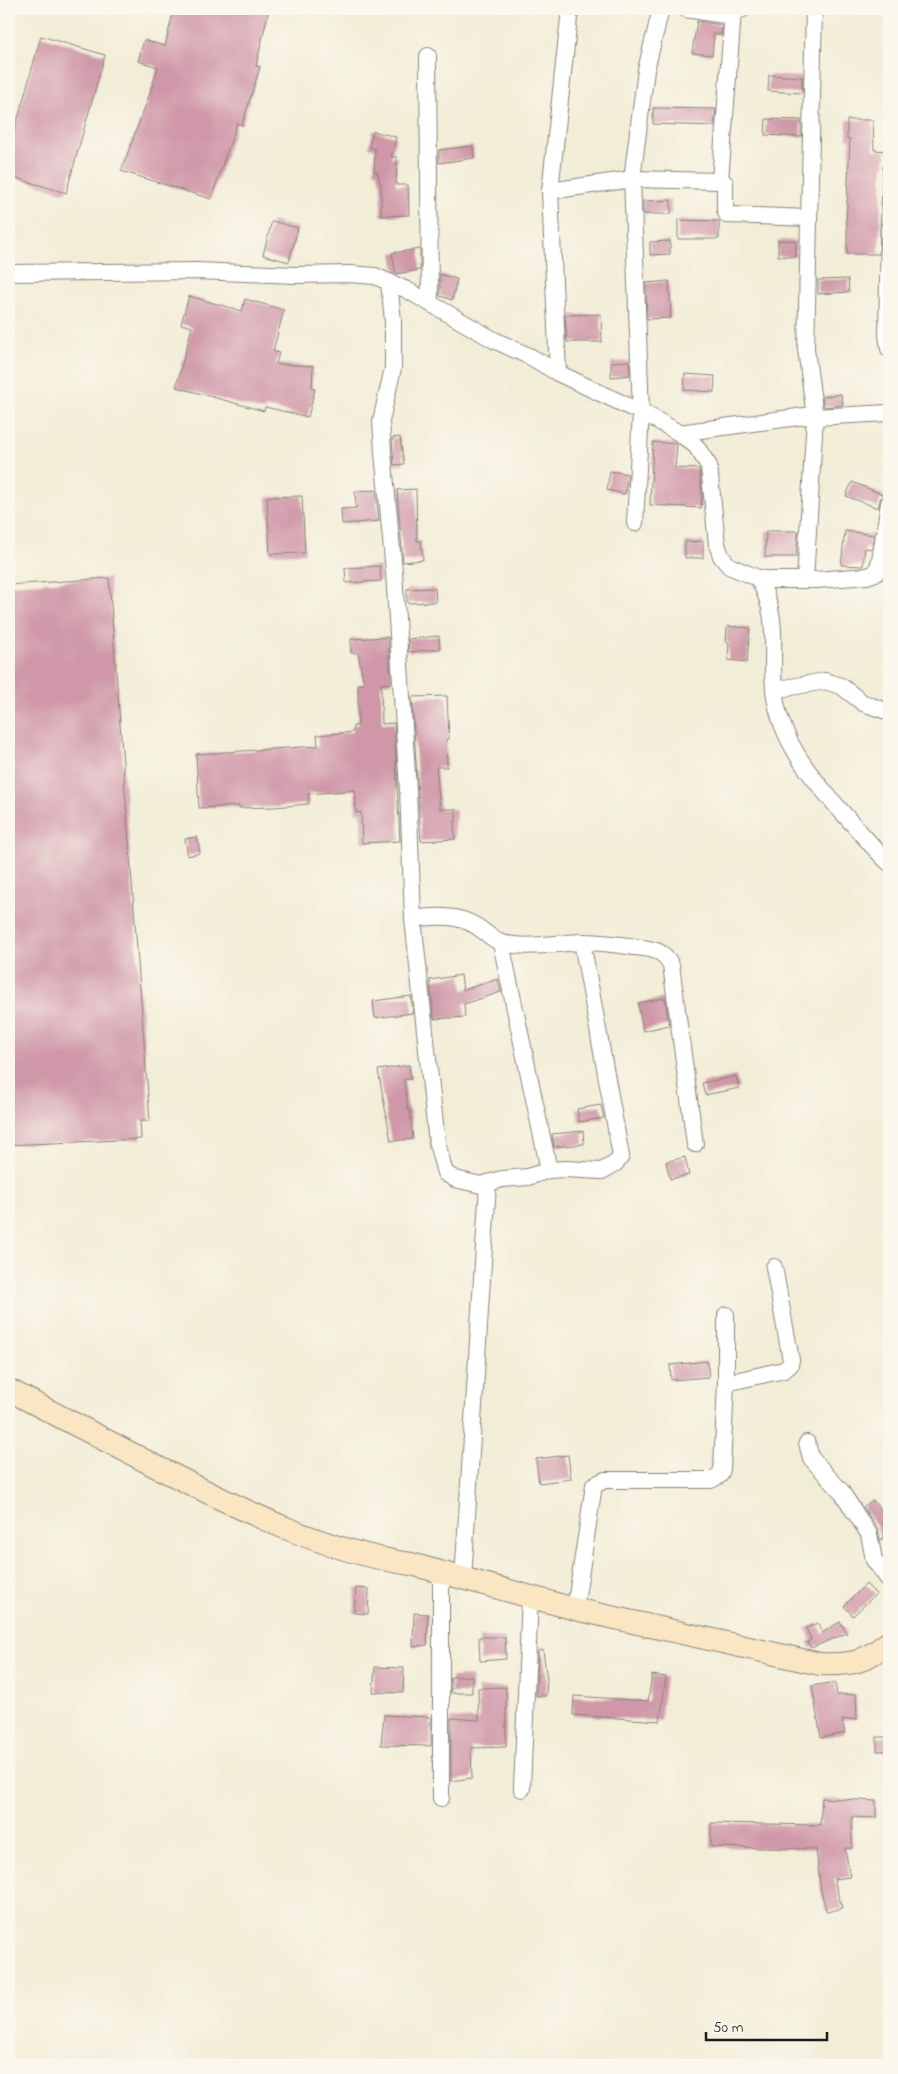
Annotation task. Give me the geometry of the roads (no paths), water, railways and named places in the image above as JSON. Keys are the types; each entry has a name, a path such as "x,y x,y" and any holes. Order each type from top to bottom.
{"main road":[{"path":"9,1390 223,1501 331,1546 385,1560 411,1564 441,1574 463,1578 575,1608 820,1664 852,1664 868,1658 889,1642"}],"street":[{"path":"558,373 550,191 570,9"},
{"path":"635,522 641,412 632,179 646,70 660,9"},
{"path":"686,9 713,14 738,11 720,181"},
{"path":"805,580 815,417 806,349 814,9"},
{"path":"428,56 430,303"},
{"path":"550,191 632,179 720,181 726,183 725,210 727,215 809,218"},
{"path":"889,228 887,334 889,349"},
{"path":"9,273 197,271 375,276 430,303 558,373 641,412 678,433 696,446 709,466 717,544 721,556 729,566 758,578 805,580 867,576 876,573 880,560 889,503"},
{"path":"389,282 393,321 393,368 381,421 394,572 408,790 413,919 437,1143 441,1163 445,1173 450,1177 481,1185 502,1179 528,1177 549,1170 602,1171 616,1163 621,1156 582,942"},
{"path":"678,433 806,416 889,412"},
{"path":"758,578 773,616 774,690 784,730 795,753 820,788 889,863"},
{"path":"774,690 825,682 841,686 863,702 889,712"},
{"path":"413,919 449,917 462,919 501,943 530,945 582,942 613,944 660,951 667,956 671,965 694,1144"},
{"path":"501,943 549,1170"},
{"path":"463,1578 488,1184"},
{"path":"726,1383 784,1370 790,1365 791,1360 774,1267"},
{"path":"575,1608 594,1485 604,1480 716,1478 722,1469 726,1383 726,1315"},
{"path":"807,1443 811,1458 841,1491 869,1534 874,1560 889,1580"},
{"path":"440,1798 441,1574"},
{"path":"522,1788 530,1596"}]}
